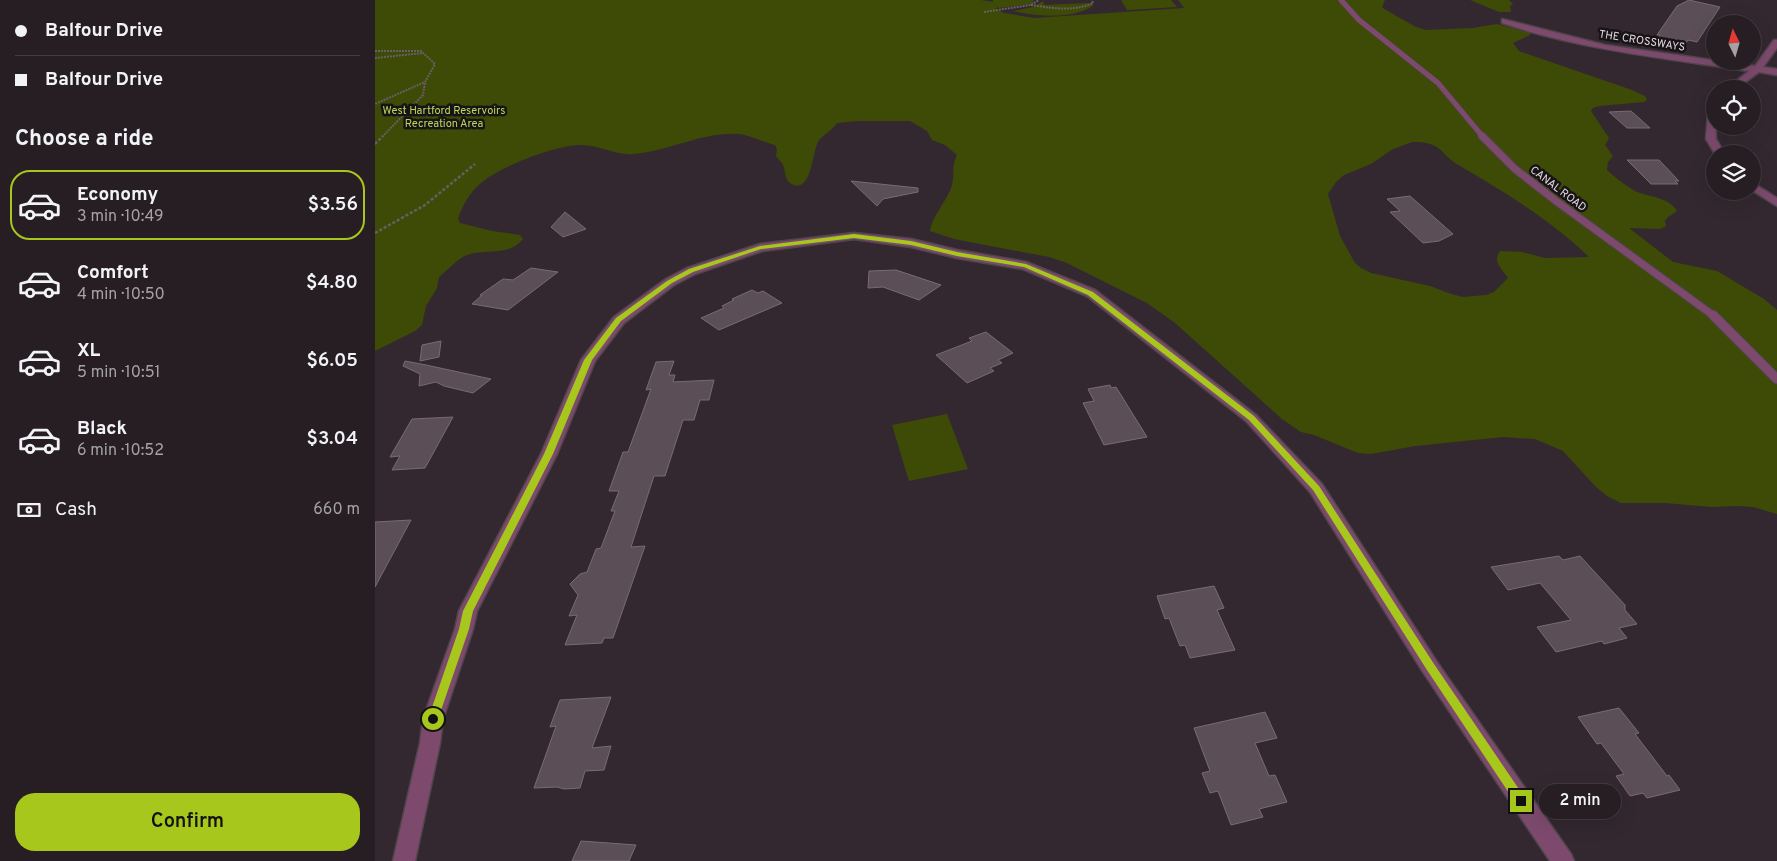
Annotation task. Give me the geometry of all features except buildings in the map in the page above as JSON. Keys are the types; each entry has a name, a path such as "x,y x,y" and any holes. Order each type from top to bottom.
{"street":[{"name":"THE CROSSWAYS","path":"1505,21 1542,33 1611,49 1706,62"},
{"path":"1761,64 1777,42"},
{"path":"1742,80 1756,70"},
{"name":"THE CROSSWAYS","path":"1761,70 1777,72"},
{"path":"1761,192 1777,203"},
{"path":"404,861 430,743 433,719 464,629 468,611 549,454 588,360 619,320 670,282 691,271 760,248 854,236 911,243 957,254 1026,266 1091,294 1251,418 1316,488 1430,667 1563,861"}],"lane":[{"name":"CANAL ROAD","path":"1341,0 1359,20 1437,83 1482,136 1515,169 1556,201 1709,310 1777,379"}],"path":[{"path":"1031,5 1039,0"},
{"path":"984,12 1031,5 1050,8 1087,6 1093,2 1092,0"},
{"path":"375,51 422,52 435,64 425,82 423,95 375,144"},
{"path":"375,58 422,52"},
{"path":"375,104 425,82"},
{"path":"375,233 425,205 475,164"}],"green space":[{"name":"West Hartford Reservoirs Recreation Area","path":"375,0 981,0 993,2 993,0 1034,0 1032,4 997,7 996,9 1004,13 1034,18 1184,8 1178,0 1385,0 1382,7 1384,9 1416,27 1426,30 1473,28 1497,24 1530,33 1530,35 1513,43 1519,51 1645,96 1647,100 1644,102 1599,106 1591,111 1609,138 1605,145 1613,156 1608,162 1607,170 1635,191 1664,200 1677,211 1668,217 1665,221 1666,226 1660,229 1629,228 1673,262 1717,271 1764,299 1777,310 1777,514 1753,507 1621,503 1607,496 1596,487 1563,451 1535,439 1503,437 1415,446 1371,454 1358,453 1314,435 1301,432 1282,419 1175,323 1147,303 1067,263 1049,257 954,239 930,231 931,225 950,190 957,155 945,145 932,140 927,131 910,121 837,123 818,142 807,179 797,186 790,183 787,179 784,167 776,156 777,149 775,145 739,134 712,136 634,154 621,153 589,145 571,146 544,152 514,164 489,177 476,187 458,219 460,223 492,231 520,235 523,239 511,248 475,253 460,259 439,277 437,288 426,306 422,325 415,331 375,351","holes":["1412,142 1426,143 1438,148 1455,163 1507,194 1542,218 1589,257 1545,258 1522,252 1500,251 1497,262 1508,278 1494,292 1486,295 1463,297 1430,286 1371,273 1361,268 1355,263 1340,236 1328,194 1336,182 1344,175 1371,164 1393,149"]},
{"path":"1121,0 1171,0 1177,7 1127,10"},
{"path":"1470,0 1509,0 1513,4 1510,6 1511,12 1499,12"},
{"path":"1043,1 1044,5 1089,3 1094,5 1076,13 1054,16 1013,11 1033,7"},
{"path":"947,414 968,469 909,481 892,425"}],"route":[{"path":"433,719 464,629 468,611 549,454 588,360 619,320 670,282 691,271 760,248 854,236 911,243 957,254 1026,266 1091,294 1251,418 1316,488 1430,667 1521,801"}]}
